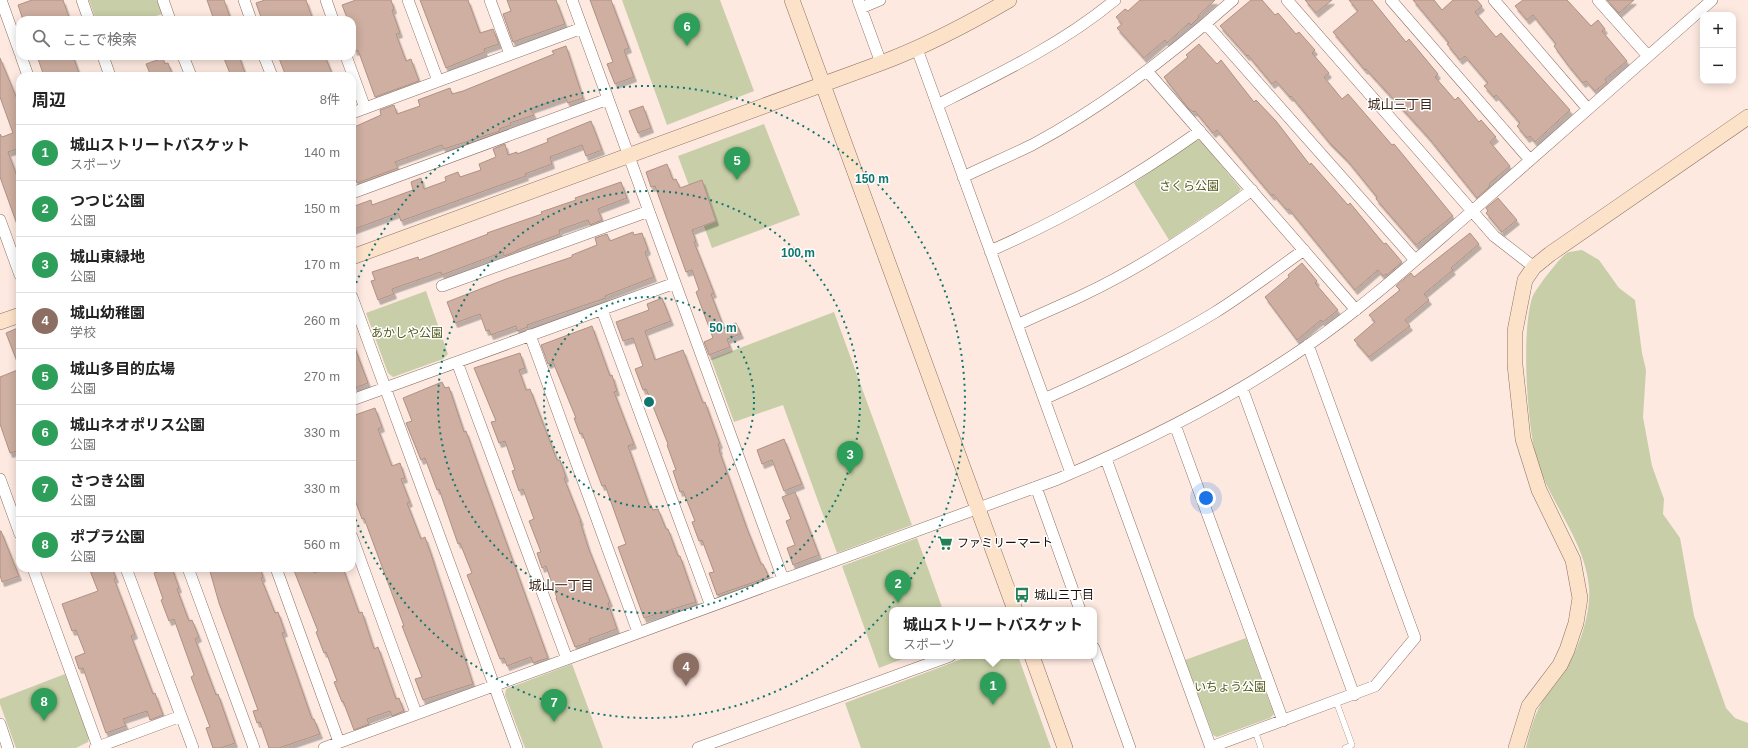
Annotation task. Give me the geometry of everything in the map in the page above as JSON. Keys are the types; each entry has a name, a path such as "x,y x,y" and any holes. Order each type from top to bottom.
{"street":[{"path":"0,0 16,44"},
{"path":"82,0 88,16"},
{"path":"163,0 169,16"},
{"path":"244,0 250,16"},
{"path":"326,0 332,16"},
{"path":"408,0 438,81"},
{"path":"490,0 510,54"},
{"path":"572,0 783,579"},
{"path":"792,0 1014,607"},
{"path":"880,0 860,4 881,63"},
{"path":"356,256 917,49 965,26 1009,0"},
{"path":"937,105 1029,59 1091,18 1115,0"},
{"path":"963,177 1031,145 1063,127 1147,71 1206,24 1233,0"},
{"path":"1287,0 1494,236 1534,267"},
{"path":"1391,0 1530,160"},
{"path":"1494,0 1588,108"},
{"path":"1598,0 1648,56"},
{"path":"324,748 1036,487 1106,459 1176,425 1242,388 1308,345 1356,310 1530,160 1648,56 1706,2"},
{"path":"1206,24 1415,260"},
{"path":"356,112 582,28"},
{"path":"917,49 1071,473"},
{"path":"22,60 26,72"},
{"path":"104,60 109,72"},
{"path":"185,60 189,72"},
{"path":"266,60 270,72"},
{"path":"348,60 352,72"},
{"path":"1147,71 1356,310"},
{"path":"356,82 366,108"},
{"path":"356,192 608,99"},
{"path":"1516,748 1529,706 1560,665 1567,650 1576,623 1580,598 1573,560 1539,490 1523,439 1515,365 1515,331 1525,280 1534,267 1748,117"},
{"path":"990,251 1038,230 1103,195 1200,131"},
{"path":"1017,325 1082,296 1170,247 1252,190"},
{"path":"442,286 649,211"},
{"path":"0,220 16,264"},
{"path":"1044,399 1117,366 1182,332 1246,292 1304,250"},
{"path":"356,399 675,283"},
{"path":"602,310 711,606"},
{"path":"0,322 16,316"},
{"path":"356,318 385,388 517,748"},
{"path":"530,335 638,632"},
{"path":"1106,459 1211,748 1375,686 1414,638 1308,345"},
{"path":"458,362 567,659"},
{"path":"1242,388 1354,695"},
{"path":"1176,425 1283,721"},
{"path":"0,479 16,523"},
{"path":"1036,487 1079,607"},
{"path":"356,548 416,713"},
{"path":"34,572 96,747 181,716"},
{"path":"127,572 193,748"},
{"path":"189,572 254,748"},
{"path":"277,572 339,742"},
{"path":"1097,656 1130,748"},
{"path":"698,748 942,659"},
{"path":"1033,659 1065,748"},
{"path":"0,724 8,748"}],"lane":[{"path":"1336,701 1352,745 1345,748"},
{"path":"1255,731 1261,748"}],"green space":[{"path":"89,0 157,0 162,14 156,16 95,16"},
{"path":"622,0 720,0 754,91 667,125"},
{"path":"764,124 800,215 712,248 678,156"},
{"name":"さくら公園","path":"1199,140 1241,189 1237,194 1169,240 1134,183 1195,141"},
{"path":"1582,250 1599,260 1619,288 1635,300 1642,353 1646,370 1643,417 1652,466 1664,499 1663,514 1680,538 1694,616 1726,708 1735,718 1748,723 1748,748 1526,748 1531,728 1541,703 1566,668 1576,650 1584,629 1588,607 1589,587 1586,570 1581,555 1575,539 1544,479 1534,448 1528,405 1526,357 1529,314 1534,294 1548,274 1567,253"},
{"name":"あかしや公園","path":"426,291 448,354 443,359 393,377 388,373 366,313"},
{"path":"834,312 912,525 837,553 783,405 734,422 711,359"},
{"path":"917,538 942,607 889,607 889,659 902,659 879,668 842,566"},
{"name":"いちょう公園","path":"1246,638 1274,714 1270,718 1217,737 1213,735 1185,660"},
{"path":"962,659 1019,659 1051,748 861,748 845,703"},
{"path":"572,664 603,748 525,748 505,695 506,689"},
{"path":"65,674 89,738 88,742 76,748 16,748 0,704 0,699"}],"building":[{"path":"32,0 63,0 69,16 22,16 18,5"},
{"path":"207,0 224,0 230,16 213,16"},
{"path":"265,0 306,0 312,16 261,16 256,3"},
{"path":"356,0 391,0 394,9 392,10 400,33 396,34 406,61 411,59 419,81 375,97 358,50 356,51 356,16 346,16 342,5"},
{"path":"420,0 468,0 480,33 493,29 499,44 484,49 485,52 446,68"},
{"path":"507,0 556,0 565,24 513,42 503,14 511,11"},
{"path":"590,0 611,0 629,48 624,50 634,77 615,84 607,64 613,62"},
{"path":"1140,0 1215,0 1191,25 1189,23 1167,43 1165,40 1144,58 1117,28 1122,24 1116,17 1125,9 1128,11"},
{"path":"1251,0 1262,0 1275,15 1278,13 1296,34 1299,32 1315,50 1312,53 1329,73 1324,77 1342,99 1348,94 1392,145 1394,144 1453,216 1416,245 1376,199 1377,197 1347,160 1329,142 1291,96 1290,97 1276,81 1272,84 1248,55 1247,56 1220,26"},
{"path":"1305,0 1332,0 1316,13"},
{"path":"1349,0 1372,0 1406,42 1409,39 1438,74 1435,77 1455,100 1458,97 1479,122 1481,120 1496,137 1490,142 1510,166 1490,183 1489,187 1477,198 1428,137 1366,69 1365,70 1333,32 1358,11"},
{"path":"1413,0 1434,0 1442,10 1453,0 1477,0 1482,6 1475,12 1496,37 1501,33 1570,110 1535,142 1530,136 1527,138 1517,126 1520,123 1496,95 1494,97 1484,86 1488,83 1465,56 1460,60 1447,44 1449,43"},
{"path":"1523,0 1567,0 1591,26 1598,20 1605,29 1602,31 1627,61 1605,79 1607,82 1595,91 1586,81 1583,83 1568,65 1554,46 1556,44 1533,15 1527,20 1515,6"},
{"path":"1607,0 1634,0 1619,13"},
{"path":"1199,44 1217,64 1221,60 1254,102 1256,100 1276,121 1310,165 1311,163 1348,205 1350,203 1384,244 1386,243 1402,262 1387,275 1386,274 1383,276 1378,270 1355,290 1289,209 1287,210 1273,194 1272,196 1217,130 1213,133 1195,111 1193,112 1188,108 1164,77 1188,57 1186,55"},
{"path":"566,46 583,98 568,103 565,97 531,109 534,115 510,123 511,125 499,129 500,131 444,149 442,145 395,162 398,168 357,183 356,126 381,115 380,110 394,105 397,114 420,106 418,100 450,88 452,94 463,91 554,54 552,51"},
{"path":"0,58 16,96 16,149 8,152 16,173 16,222 0,177 0,134 2,137 13,133 0,97"},
{"path":"38,60 74,60 79,72 43,72"},
{"path":"157,60 164,60 165,64 168,63 171,72 149,72 146,64"},
{"path":"225,60 240,60 245,72 229,72"},
{"path":"280,60 327,60 331,72 284,72"},
{"path":"643,106 651,128 638,133 629,111"},
{"path":"591,121 602,150 586,156 582,145 550,157 552,164 525,174 526,176 401,221 398,213 356,229 356,206 371,200 372,205 413,190 411,182 421,178 424,189 446,181 445,177 458,172 460,177 481,170 479,164 496,157 493,149 505,144 508,155 517,152 517,154 548,142 547,139"},
{"path":"667,164 673,180 676,179 680,188 702,180 716,221 692,230 696,242 694,242 714,293 711,294 724,328 736,323 741,334 727,339 730,347 709,355 704,342 713,338 696,292 699,290 692,270 686,272 655,186 651,187 646,172"},
{"path":"621,182 627,198 598,209 602,220 590,225 588,220 559,230 560,234 504,256 503,252 442,275 441,272 392,289 394,294 378,300 371,281 375,280 372,272 418,257 419,260 488,234 487,233 542,214 541,212 576,200 575,198"},
{"path":"1498,198 1517,220 1502,232 1486,213 1488,211 1486,208"},
{"path":"633,232 634,235 642,233 648,250 645,252 654,277 605,296 606,298 527,325 528,327 517,331 516,326 491,335 489,330 486,331 480,314 455,323 447,302 506,279 572,257 572,255 597,245 595,238 607,234 610,241"},
{"path":"1470,233 1479,244 1451,268 1453,270 1424,294 1429,300 1405,320 1410,326 1369,357 1354,340 1375,322 1369,315 1400,290 1396,286 1411,273 1414,277"},
{"path":"1302,263 1317,281 1315,283 1338,310 1323,322 1321,320 1297,340 1265,297 1289,277 1288,275"},
{"path":"662,298 671,321 645,331 655,360 683,350 703,403 705,402 720,444 718,444 719,450 746,526 761,564 763,564 769,577 717,595 709,573 714,572 702,540 699,541 692,522 695,521 683,491 680,492 673,471 676,470 667,445 668,444 646,389 643,390 635,369 643,366 633,338 623,341 616,322 649,310 647,304"},
{"path":"592,326 610,376 612,375 617,391 614,392 634,444 628,446 649,505 651,505 653,510 658,509 666,529 668,529 678,556 680,556 696,602 644,618 618,547 626,544 605,485 602,486 582,433 580,434 574,418 576,418 553,362 548,364 541,345"},
{"path":"16,329 16,359 6,333"},
{"path":"356,351 368,383 356,388"},
{"path":"520,353 525,368 519,370 526,390 530,389 557,460 560,460 566,477 564,478 581,521 588,547 610,602 608,603 617,629 589,639 590,642 575,647 556,598 546,566 542,568 537,553 541,552 529,521 534,519 523,489 519,491 512,471 515,470 505,441 499,443 491,422 496,421 474,368"},
{"path":"16,371 16,451 10,453 0,424 0,377"},
{"path":"442,382 445,388 449,387 464,432 466,431 548,658 533,663 531,657 507,666 504,658 500,659 467,575 472,573 460,543 458,544 439,489 437,490 425,458 421,460 406,423 412,421 403,398"},
{"path":"375,408 382,427 378,429 392,466 400,463 405,478 401,479 410,502 407,503 421,539 425,537 473,684 423,700 415,679 422,677 402,626 404,626 364,518 362,519 356,502 356,415"},
{"path":"784,439 802,484 784,491 772,460 762,464 757,450"},
{"path":"795,492 819,555 793,565 787,548 795,545 786,521 791,519 782,497"},
{"path":"1,531 16,568 16,572 19,576 2,582 0,575"},
{"path":"91,572 114,572 116,578 114,579 135,634 131,636 153,694 155,693 163,715 150,720 147,711 123,719 126,726 106,733 83,668 79,669 75,657 85,653 76,630 72,631 62,604 98,591"},
{"path":"173,572 179,588 177,589 189,621 192,620 199,637 195,639 216,695 218,694 235,743 221,748 213,748 206,728 210,727 191,677 194,675 174,619 169,621 161,600 163,599 154,573"},
{"path":"210,572 261,572 263,577 261,578 275,613 278,612 285,632 282,633 312,719 314,719 320,734 279,748 269,748 260,722 257,723 253,711 258,710 219,603"},
{"path":"295,572 344,572 359,613 362,612 374,649 378,647 396,699 399,698 404,711 392,716 390,711 367,719 369,724 354,730 334,682 337,681 326,652 324,653 316,632 318,631"}],"place":[{"name":"城山ネオポリス公園","path":"687,46"},
{"name":"城山多目的広場","path":"737,180"},
{"name":"城山東緑地","path":"850,474"},
{"name":"ファミリーマート","path":"945,543"},
{"name":"城山三丁目","path":"1022,595"},
{"name":"つつじ公園","path":"898,603"},
{"name":"城山幼稚園","path":"686,686"},
{"name":"城山ストリートバスケット","path":"993,705"},
{"name":"ポプラ公園","path":"44,721"},
{"name":"さつき公園","path":"554,722"}],"district":[{"name":"城山三丁目","path":"1400,104"},
{"name":"城山一丁目","path":"561,585"}]}
